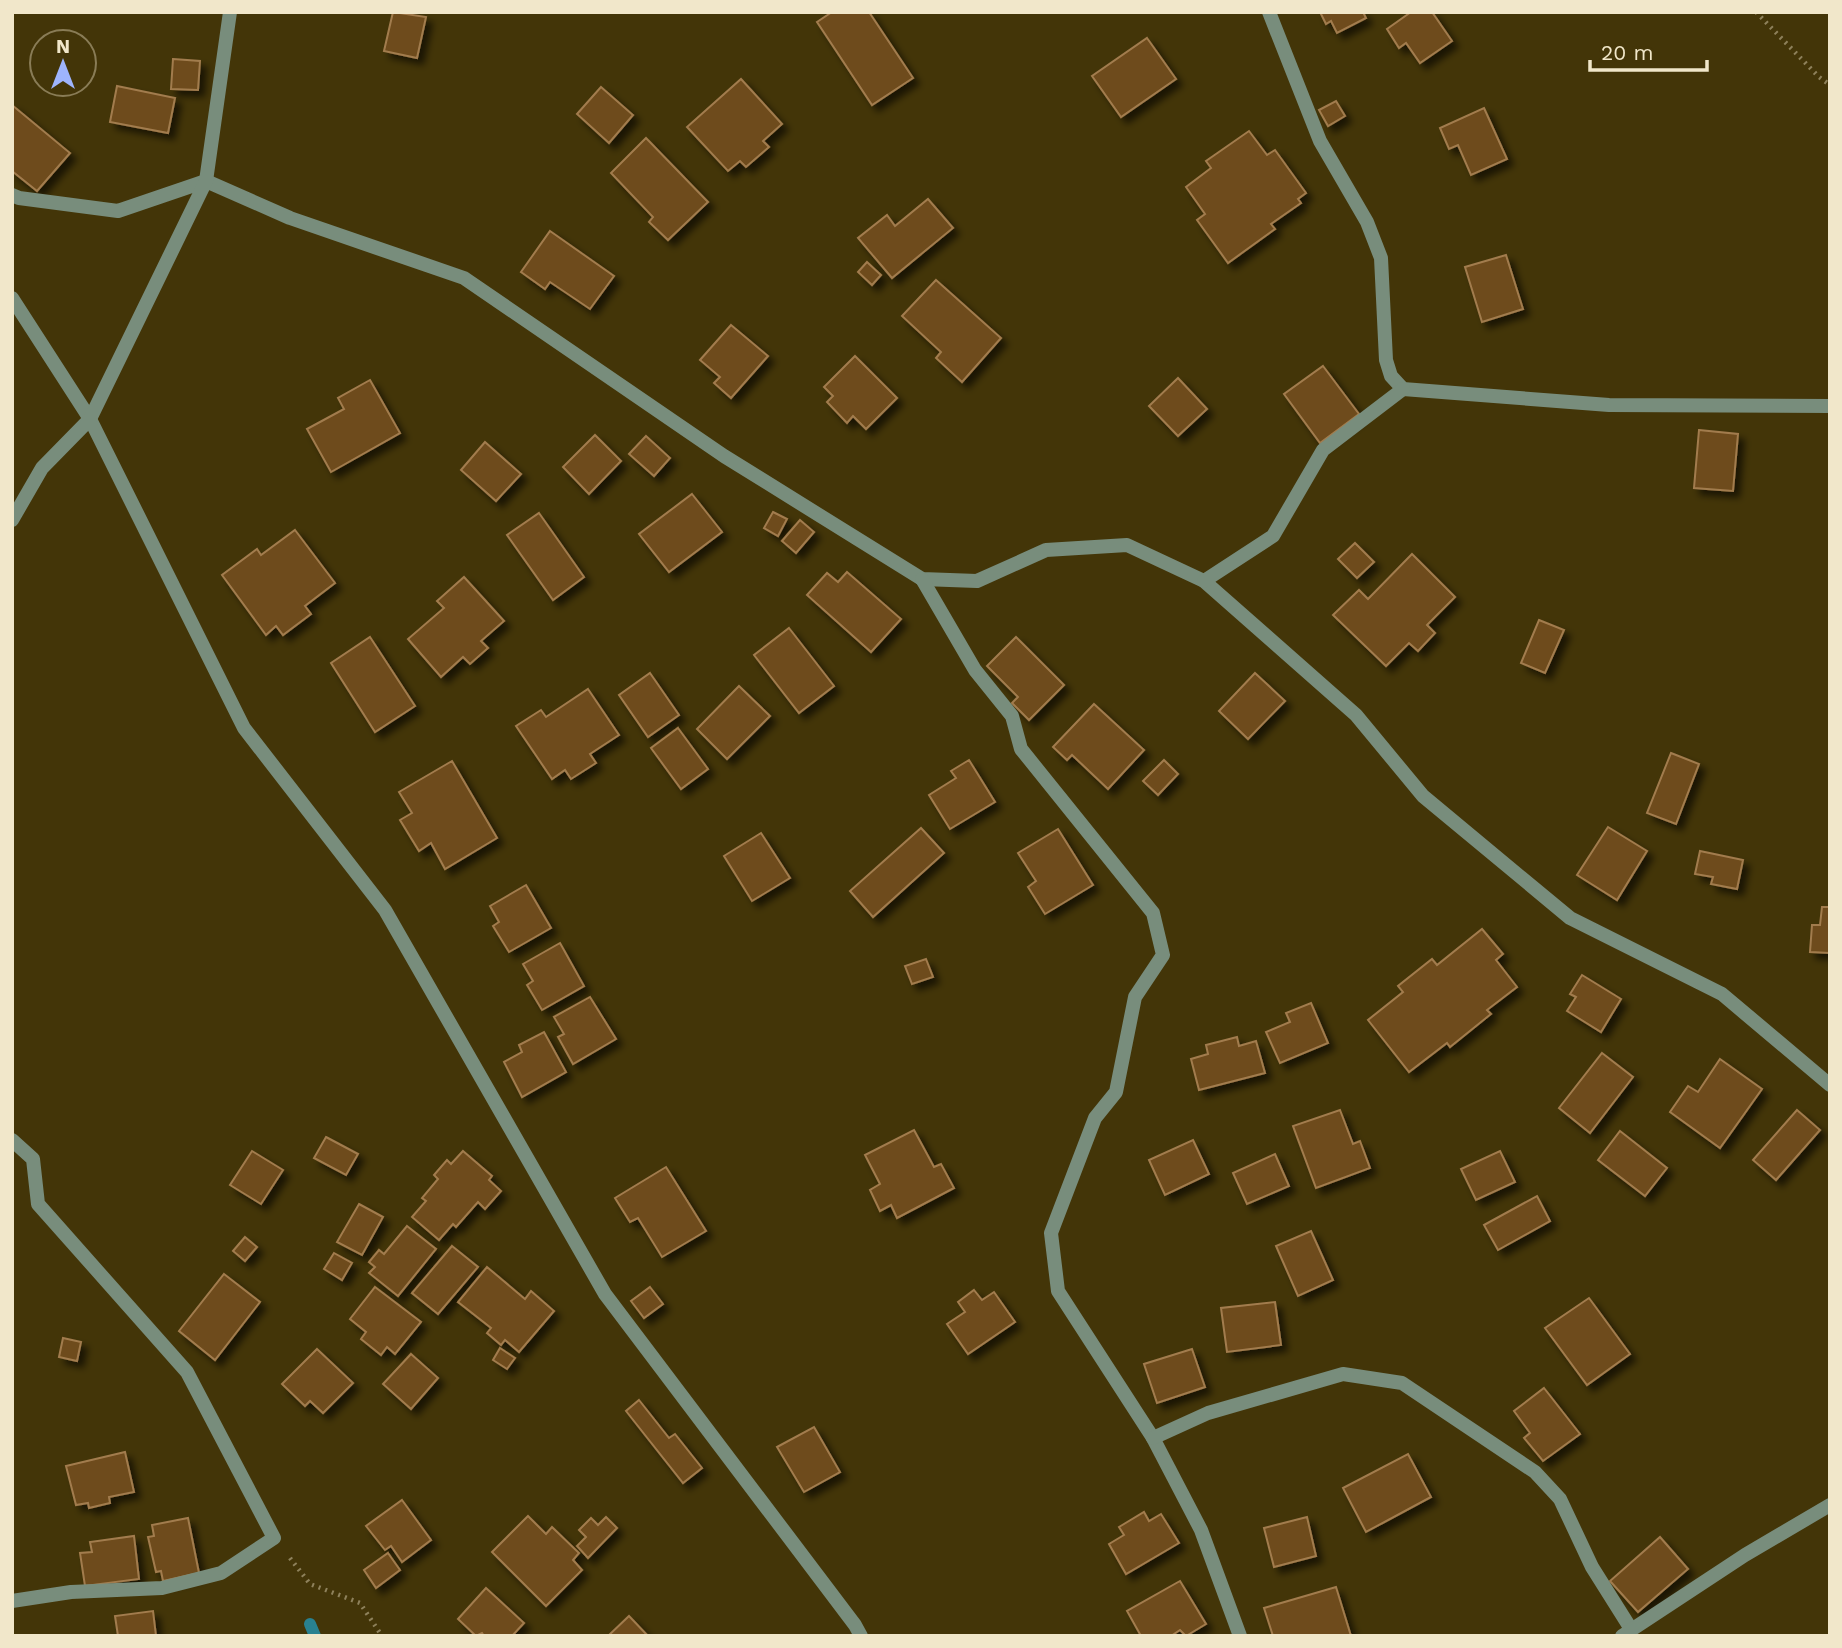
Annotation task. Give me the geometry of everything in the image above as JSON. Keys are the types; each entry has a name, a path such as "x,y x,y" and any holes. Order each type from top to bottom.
{"street":[{"path":"12,520 42,468 90,419 206,181 230,12"},
{"path":"1269,12 1320,141 1367,222 1381,258 1385,360 1391,376 1403,389"},
{"path":"12,195 118,211 206,181 290,218 464,278 724,456 922,579 975,670 1012,716 1021,749 1153,913 1163,955 1135,997 1116,1091 1095,1118 1051,1233 1058,1291 1153,1438 1201,1530 1240,1636"},
{"path":"12,298 90,419 244,728 385,910 605,1294 861,1636"},
{"path":"1204,581 1273,536 1323,450 1403,389 1609,405 1830,406"},
{"path":"922,579 977,581 1046,550 1127,545 1204,581 1356,715 1423,796 1570,918 1722,994 1830,1084"},
{"path":"12,1140 33,1158 38,1204 187,1373 274,1538 221,1573 162,1588 71,1592 12,1601"},
{"path":"1153,1438 1208,1413 1343,1374 1402,1383 1535,1472 1544,1481 1560,1499 1626,1632 1745,1555 1830,1505"}],"path":[{"path":"1756,12 1830,85"},
{"path":"274,1538 310,1584 359,1603 382,1636"}],"building":[{"path":"393,12 426,17 417,58 384,51"},
{"path":"832,12 869,12 913,78 872,105 817,22"},
{"path":"1320,12 1363,12 1366,18 1337,33 1331,21 1326,24"},
{"path":"1411,12 1432,12 1452,41 1420,63 1406,43 1399,48 1387,29"},
{"path":"1147,38 1176,79 1121,117 1092,76"},
{"path":"173,59 200,61 198,90 171,89"},
{"path":"741,79 782,124 763,141 769,147 746,167 740,161 728,171 687,127"},
{"path":"117,86 175,98 168,133 110,122"},
{"path":"601,87 633,115 609,143 577,114"},
{"path":"1336,101 1345,116 1328,126 1319,110"},
{"path":"12,105 70,153 37,191 12,171"},
{"path":"1484,108 1507,159 1471,175 1458,145 1449,149 1440,128"},
{"path":"1249,131 1267,155 1275,150 1306,193 1298,199 1301,203 1271,224 1275,229 1228,263 1197,220 1205,214 1186,187 1211,168 1206,161"},
{"path":"646,138 708,202 668,240 649,222 653,217 611,173"},
{"path":"928,199 953,228 892,278 858,238 887,215 895,226"},
{"path":"550,231 614,276 590,309 550,282 545,289 521,272"},
{"path":"1506,255 1523,309 1482,322 1465,267"},
{"path":"867,262 881,275 872,285 858,272"},
{"path":"936,280 1001,338 962,382 936,358 941,352 902,316"},
{"path":"731,325 768,356 731,398 714,383 720,377 700,360"},
{"path":"855,356 897,398 866,429 853,416 847,423 827,402 833,396 824,387"},
{"path":"1323,366 1359,414 1320,443 1284,394"},
{"path":"1178,378 1207,409 1178,436 1149,406"},
{"path":"370,380 400,433 331,472 307,429 344,409 338,398"},
{"path":"1699,430 1738,434 1733,491 1694,488"},
{"path":"595,435 621,461 589,494 563,467"},
{"path":"646,436 670,458 654,476 629,454"},
{"path":"485,442 521,474 496,501 461,470"},
{"path":"692,494 722,532 669,572 639,534"},
{"path":"773,512 787,519 778,536 764,528"},
{"path":"539,513 584,577 553,600 507,535"},
{"path":"800,520 814,532 796,553 782,541"},
{"path":"295,530 335,583 305,606 311,614 283,635 276,626 266,635 222,575 257,549 261,555"},
{"path":"1355,543 1374,562 1357,578 1338,559"},
{"path":"1412,554 1455,597 1427,625 1435,633 1418,651 1409,643 1386,666 1333,615 1359,590 1368,599"},
{"path":"847,572 901,619 871,652 807,595 827,573 838,582"},
{"path":"464,577 504,621 481,641 488,648 470,664 463,657 441,677 408,639 444,608 437,601"},
{"path":"1539,620 1564,630 1545,673 1521,663"},
{"path":"789,628 834,686 799,713 754,655"},
{"path":"370,637 415,706 375,732 331,663"},
{"path":"1016,637 1064,685 1029,720 1012,703 1018,697 987,666"},
{"path":"650,673 679,715 648,737 619,695"},
{"path":"1255,673 1285,701 1248,739 1219,711"},
{"path":"739,686 770,716 727,759 697,729"},
{"path":"588,689 619,735 590,754 596,763 571,779 565,770 552,779 516,726 541,710 546,717"},
{"path":"1094,704 1144,750 1108,789 1072,755 1067,760 1053,747"},
{"path":"678,728 708,769 681,789 651,748"},
{"path":"1671,753 1699,764 1676,824 1647,813"},
{"path":"969,760 995,802 950,829 929,795 956,778 951,771"},
{"path":"1164,760 1178,774 1158,795 1143,781"},
{"path":"452,761 497,838 445,869 431,843 419,851 400,820 412,813 399,792"},
{"path":"1608,827 1647,851 1617,900 1577,875"},
{"path":"921,828 944,853 873,917 850,891"},
{"path":"1058,829 1093,885 1045,914 1028,887 1036,881 1018,853"},
{"path":"761,833 790,878 752,901 724,856"},
{"path":"1700,851 1743,860 1737,889 1711,884 1713,877 1695,874"},
{"path":"526,885 551,928 509,952 493,926 499,922 490,906"},
{"path":"1822,907 1830,907 1830,953 1810,952 1812,925 1820,925"},
{"path":"1482,929 1503,954 1496,960 1517,987 1487,1010 1491,1014 1450,1047 1447,1043 1409,1072 1368,1020 1403,992 1398,986 1432,959 1437,965"},
{"path":"560,943 584,986 542,1010 527,985 533,981 523,964"},
{"path":"926,959 933,977 912,984 905,966"},
{"path":"1582,975 1621,999 1601,1032 1567,1011 1576,997 1570,994"},
{"path":"590,997 616,1039 573,1064 558,1037 564,1034 554,1017"},
{"path":"1311,1003 1328,1043 1280,1063 1266,1032 1290,1022 1286,1013"},
{"path":"544,1032 566,1072 522,1097 504,1062 522,1052 519,1045"},
{"path":"1237,1037 1239,1046 1256,1041 1265,1073 1199,1090 1191,1059 1208,1054 1206,1045"},
{"path":"1602,1053 1633,1077 1590,1133 1559,1108"},
{"path":"1720,1059 1762,1089 1720,1148 1670,1112 1688,1086 1698,1092"},
{"path":"1340,1110 1353,1144 1360,1141 1370,1168 1316,1188 1293,1126"},
{"path":"1797,1110 1820,1130 1776,1180 1753,1160"},
{"path":"914,1130 934,1167 941,1164 954,1188 897,1218 891,1205 880,1211 870,1190 880,1184 865,1155"},
{"path":"1620,1131 1667,1168 1645,1196 1598,1160"},
{"path":"326,1137 358,1154 346,1175 314,1158"},
{"path":"1193,1140 1209,1174 1165,1195 1149,1160"},
{"path":"252,1151 283,1170 261,1204 230,1185"},
{"path":"463,1151 492,1176 489,1180 501,1191 485,1209 478,1202 456,1227 453,1224 439,1240 412,1217 426,1201 422,1198 438,1179 434,1175 447,1160 451,1164"},
{"path":"1500,1151 1515,1182 1476,1200 1461,1169"},
{"path":"1275,1154 1289,1186 1247,1204 1233,1173"},
{"path":"666,1167 706,1231 662,1257 638,1218 630,1222 615,1198"},
{"path":"1537,1196 1550,1221 1498,1250 1484,1225"},
{"path":"359,1204 383,1217 362,1255 337,1242"},
{"path":"407,1226 436,1249 398,1296 369,1273 375,1267 369,1262 379,1250 384,1254"},
{"path":"1311,1231 1333,1280 1298,1296 1276,1246"},
{"path":"245,1237 257,1247 245,1261 233,1251"},
{"path":"452,1246 478,1267 438,1314 412,1293"},
{"path":"334,1253 352,1263 342,1280 324,1269"},
{"path":"487,1267 525,1299 531,1291 554,1311 519,1352 505,1340 501,1345 487,1333 491,1328 458,1302"},
{"path":"224,1274 260,1302 215,1360 179,1331"},
{"path":"375,1287 421,1322 395,1354 387,1347 381,1355 361,1339 366,1332 350,1319"},
{"path":"650,1287 663,1304 644,1318 631,1301"},
{"path":"974,1290 982,1300 994,1292 1015,1322 968,1354 947,1324 965,1312 958,1302"},
{"path":"1589,1298 1630,1354 1587,1385 1545,1328"},
{"path":"1275,1302 1281,1345 1227,1352 1221,1308"},
{"path":"63,1338 81,1342 77,1361 59,1357"},
{"path":"500,1348 515,1358 507,1369 493,1360"},
{"path":"317,1349 353,1383 323,1413 310,1401 305,1406 282,1384"},
{"path":"1192,1349 1205,1387 1157,1403 1144,1364"},
{"path":"411,1354 438,1378 411,1409 383,1384"},
{"path":"1544,1388 1580,1434 1543,1461 1524,1438 1530,1433 1514,1411"},
{"path":"639,1400 669,1438 675,1434 702,1468 683,1483 626,1411"},
{"path":"814,1427 840,1472 804,1492 777,1447"},
{"path":"125,1452 134,1492 109,1497 110,1503 89,1508 88,1503 76,1505 66,1466"},
{"path":"1408,1454 1431,1497 1366,1532 1343,1488"},
{"path":"402,1500 431,1540 402,1562 391,1546 385,1550 366,1526"},
{"path":"1144,1512 1149,1521 1161,1514 1179,1543 1126,1574 1109,1544 1124,1535 1119,1527"},
{"path":"528,1516 546,1534 552,1527 579,1553 573,1560 582,1570 546,1606 492,1552"},
{"path":"606,1517 617,1528 588,1558 577,1546 586,1537 579,1530 591,1518 598,1525"},
{"path":"1307,1517 1316,1556 1274,1567 1264,1528"},
{"path":"188,1518 199,1573 163,1581 161,1571 156,1572 148,1537 154,1536 152,1525"},
{"path":"134,1536 139,1579 85,1586 80,1553 92,1552 90,1542"},
{"path":"1660,1537 1688,1569 1638,1612 1610,1581"},
{"path":"388,1553 400,1570 376,1588 364,1570"},
{"path":"1180,1581 1206,1624 1186,1636 1180,1630 1171,1636 1141,1636 1127,1611"},
{"path":"1336,1587 1351,1636 1273,1636 1264,1608"},
{"path":"486,1588 524,1623 512,1636 484,1636 482,1633 476,1636 458,1619"},
{"path":"153,1611 156,1636 118,1636 115,1616"},
{"path":"629,1616 648,1636 608,1636"}],"waterway":[{"path":"310,1624 315,1636"}]}
